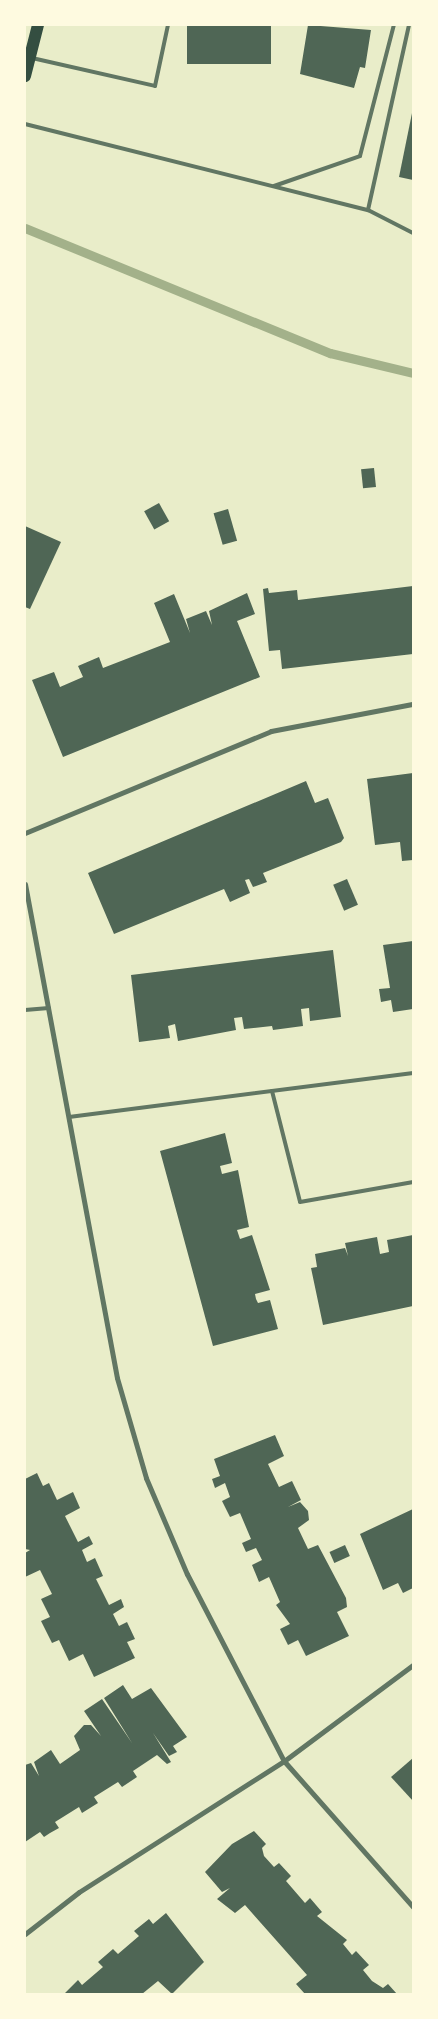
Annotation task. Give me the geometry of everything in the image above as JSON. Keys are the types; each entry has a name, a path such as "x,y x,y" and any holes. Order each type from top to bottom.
{"main road":[{"path":"25,76 38,25"}],"street":[{"path":"25,833 271,731 413,704"},
{"path":"25,884 117,1378 146,1478 187,1574 284,1761 413,1907"},
{"path":"25,1934 79,1892 284,1761 413,1665"}],"lane":[{"path":"30,58 155,86 168,25"},
{"path":"274,186 360,156 394,25"},
{"path":"368,210 409,25"},
{"path":"25,124 368,210 413,233"},
{"path":"25,1010 49,1008"},
{"path":"69,1117 413,1073"},
{"path":"272,1091 300,1202 413,1182"}],"building":[{"path":"187,25 271,25 271,64 187,64"},
{"path":"308,25 371,30 365,68 360,67 354,88 300,74"},
{"path":"413,113 413,180 399,177"},
{"path":"374,468 376,487 363,488 361,469"},
{"path":"159,503 169,521 154,530 144,511"},
{"path":"228,509 237,541 223,545 214,513"},
{"path":"25,526 61,542 30,609 25,607"},
{"path":"413,586 413,654 282,669 280,650 269,651 263,589 268,588 269,593 297,590 298,600"},
{"path":"247,593 255,614 237,621 260,677 63,757 32,680 54,672 60,687 83,677 78,666 99,657 103,668 170,642 154,603 174,594 190,633 186,619 206,611 212,625 209,611"},
{"path":"413,773 413,860 402,861 400,842 375,845 367,779"},
{"path":"306,781 315,803 328,798 344,838 341,842 263,873 267,882 253,887 249,879 245,880 250,893 230,902 224,889 114,934 88,873"},
{"path":"347,879 358,905 344,911 333,885"},
{"path":"413,941 413,1009 393,1012 391,1000 381,1002 379,989 390,988 383,945"},
{"path":"333,950 341,1017 310,1021 309,1008 301,1009 303,1026 273,1030 272,1026 244,1029 242,1017 234,1018 236,1030 178,1041 175,1024 168,1026 170,1038 139,1042 131,975"},
{"path":"225,1133 232,1163 220,1166 222,1174 238,1170 249,1227 237,1230 240,1239 252,1235 270,1290 255,1294 256,1299 258,1303 270,1300 278,1329 213,1346 160,1151"},
{"path":"413,1235 413,1306 323,1325 311,1268 317,1267 315,1254 345,1248 348,1256 345,1243 377,1237 380,1254 389,1252 387,1240"},
{"path":"275,1435 284,1456 268,1464 279,1487 292,1481 301,1500 288,1507 300,1502 308,1511 309,1520 298,1528 308,1549 318,1545 346,1598 347,1607 337,1612 349,1636 306,1656 298,1640 288,1645 280,1629 290,1624 276,1605 280,1602 269,1577 259,1582 252,1565 262,1560 256,1548 246,1552 242,1543 251,1539 240,1513 230,1517 222,1501 230,1497 225,1483 215,1488 212,1479 220,1476 214,1459"},
{"path":"37,1473 43,1486 49,1483 57,1500 73,1492 80,1508 65,1516 78,1542 89,1536 93,1544 82,1550 87,1562 95,1558 103,1576 96,1579 109,1605 121,1599 124,1607 113,1614 119,1626 127,1622 135,1639 127,1642 135,1658 94,1677 83,1654 69,1661 59,1640 52,1643 41,1621 50,1617 41,1599 52,1594 40,1570 25,1577 25,1553 30,1550 25,1549 25,1479"},
{"path":"413,1509 413,1588 403,1593 398,1583 383,1590 360,1534"},
{"path":"345,1545 350,1556 334,1563 329,1552"},
{"path":"123,1685 132,1699 151,1688 187,1737 173,1746 177,1752 169,1756 153,1733 171,1762 167,1764 157,1755 133,1771 137,1777 122,1787 118,1782 94,1797 98,1803 82,1813 79,1807 55,1822 59,1828 44,1837 40,1832 25,1842 25,1765 31,1763 39,1776 34,1762 51,1750 60,1764 80,1750 74,1736 84,1725 91,1725 101,1736 84,1711 102,1699 132,1743 104,1698"},
{"path":"413,1758 413,1801 391,1777"},
{"path":"254,1831 266,1844 262,1848 264,1856 274,1867 279,1863 291,1876 286,1881 305,1903 310,1898 322,1912 317,1916 347,1940 343,1944 352,1955 356,1951 369,1965 363,1970 372,1981 383,1988 388,1984 397,1994 305,1994 296,1984 307,1975 245,1905 235,1913 217,1899 230,1888 222,1892 205,1872 232,1844"},
{"path":"166,1913 204,1962 172,1994 158,1981 142,1994 64,1994 78,1980 82,1985 103,1967 98,1962 113,1949 118,1954 139,1936 134,1931 149,1919 153,1924"}],"waterway":[{"path":"25,228 330,353 413,373"}]}
